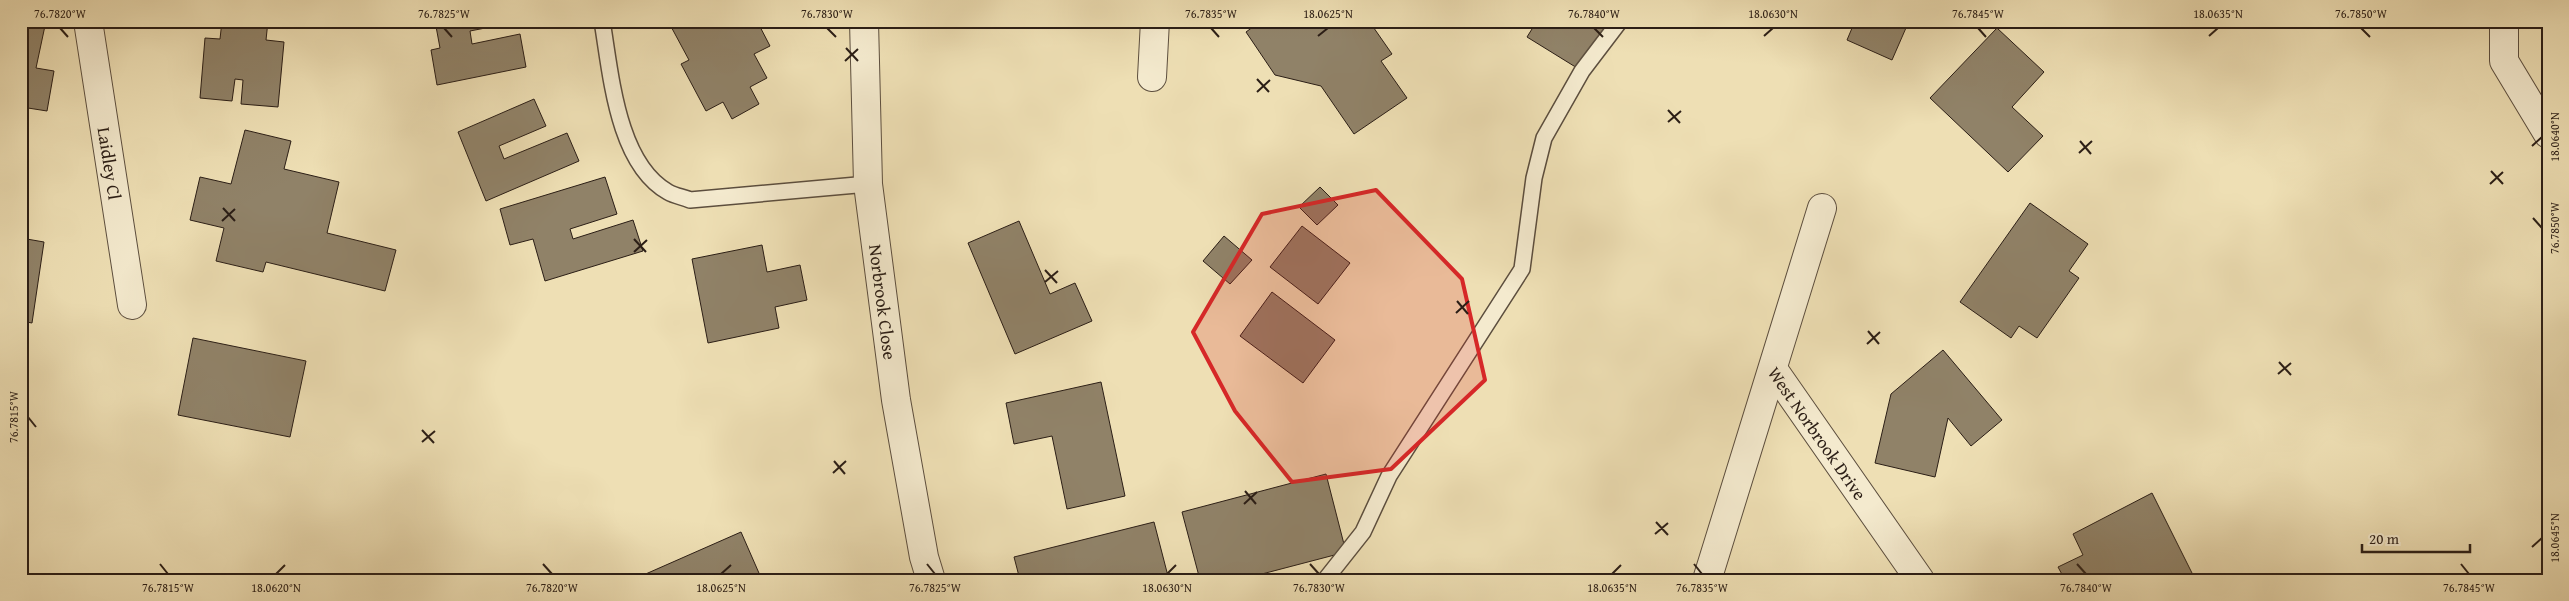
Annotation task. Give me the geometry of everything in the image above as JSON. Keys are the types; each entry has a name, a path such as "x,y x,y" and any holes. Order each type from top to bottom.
{"street":[{"name":"Laidley Cl","path":"88,21 132,305"},
{"name":"Norbrook Close","path":"864,21 868,184 896,400 924,557 931,580"},
{"path":"1152,77 1155,21"},
{"path":"2504,21 2504,61 2548,134"},
{"path":"1773,369 1822,208"},
{"name":"West Norbrook Drive","path":"1707,580 1773,369"},
{"name":"West Norbrook Drive","path":"1773,369 1920,580"}],"lane":[{"path":"602,21 618,111 638,162 652,179 669,192 690,200 868,184"},
{"path":"1325,580 1363,532 1389,476 1522,269 1534,178 1544,138 1582,72 1620,21"}],"highlighted area":[{"path":"1376,190 1462,279 1485,380 1391,469 1292,482 1235,411 1193,332 1262,214"}],"building":[{"path":"21,21 46,21 36,68 54,71 47,111 28,108 27,115 21,114"},
{"path":"222,21 268,21 266,40 284,42 278,107 241,104 243,80 235,79 232,101 200,98 205,38 220,39"},
{"path":"435,21 521,21 470,31 472,44 520,34 526,67 437,85 431,50 440,48"},
{"path":"668,21 757,21 770,46 754,54 767,78 750,87 759,104 732,119 723,102 706,111 681,64 689,60"},
{"path":"1261,21 1346,21 1348,24 1352,21 1369,21 1392,54 1381,61 1407,98 1354,134 1321,86 1275,75 1246,32"},
{"path":"1537,21 1614,21 1582,71 1527,37"},
{"path":"1855,21 1909,21 1892,60 1847,40"},
{"path":"1997,28 2044,72 2012,107 2043,136 2008,172 1930,98"},
{"path":"534,99 546,126 499,146 504,159 567,133 579,161 486,201 458,132"},
{"path":"245,130 291,141 284,169 339,182 327,233 396,250 385,291 266,262 263,272 216,261 224,228 190,220 200,177 231,184"},
{"path":"605,177 617,214 570,229 573,239 633,220 643,251 545,281 533,239 510,245 500,209"},
{"path":"1320,187 1338,205 1317,225 1299,207"},
{"path":"2030,203 2088,244 2069,271 2079,278 2037,338 2019,326 2011,338 1960,302"},
{"path":"1019,221 1050,294 1075,283 1092,321 1015,354 968,243"},
{"path":"1302,226 1350,263 1318,304 1270,267"},
{"path":"1224,236 1252,260 1230,284 1203,261"},
{"path":"21,238 44,242 32,323 21,321"},
{"path":"762,245 767,272 800,265 807,300 775,307 779,328 708,343 692,259"},
{"path":"1272,292 1335,340 1303,383 1240,336"},
{"path":"193,338 306,361 290,437 178,415"},
{"path":"1943,350 2002,420 1971,446 1948,418 1935,477 1875,463 1891,394"},
{"path":"1101,382 1125,496 1067,509 1052,436 1014,444 1006,403"},
{"path":"1326,474 1346,552 1239,580 1200,580 1182,512"},
{"path":"2152,493 2194,577 2189,580 2065,580 2058,567 2083,555 2073,534"},
{"path":"1154,522 1169,580 1020,580 1014,557"},
{"path":"741,532 762,580 632,580"}]}
